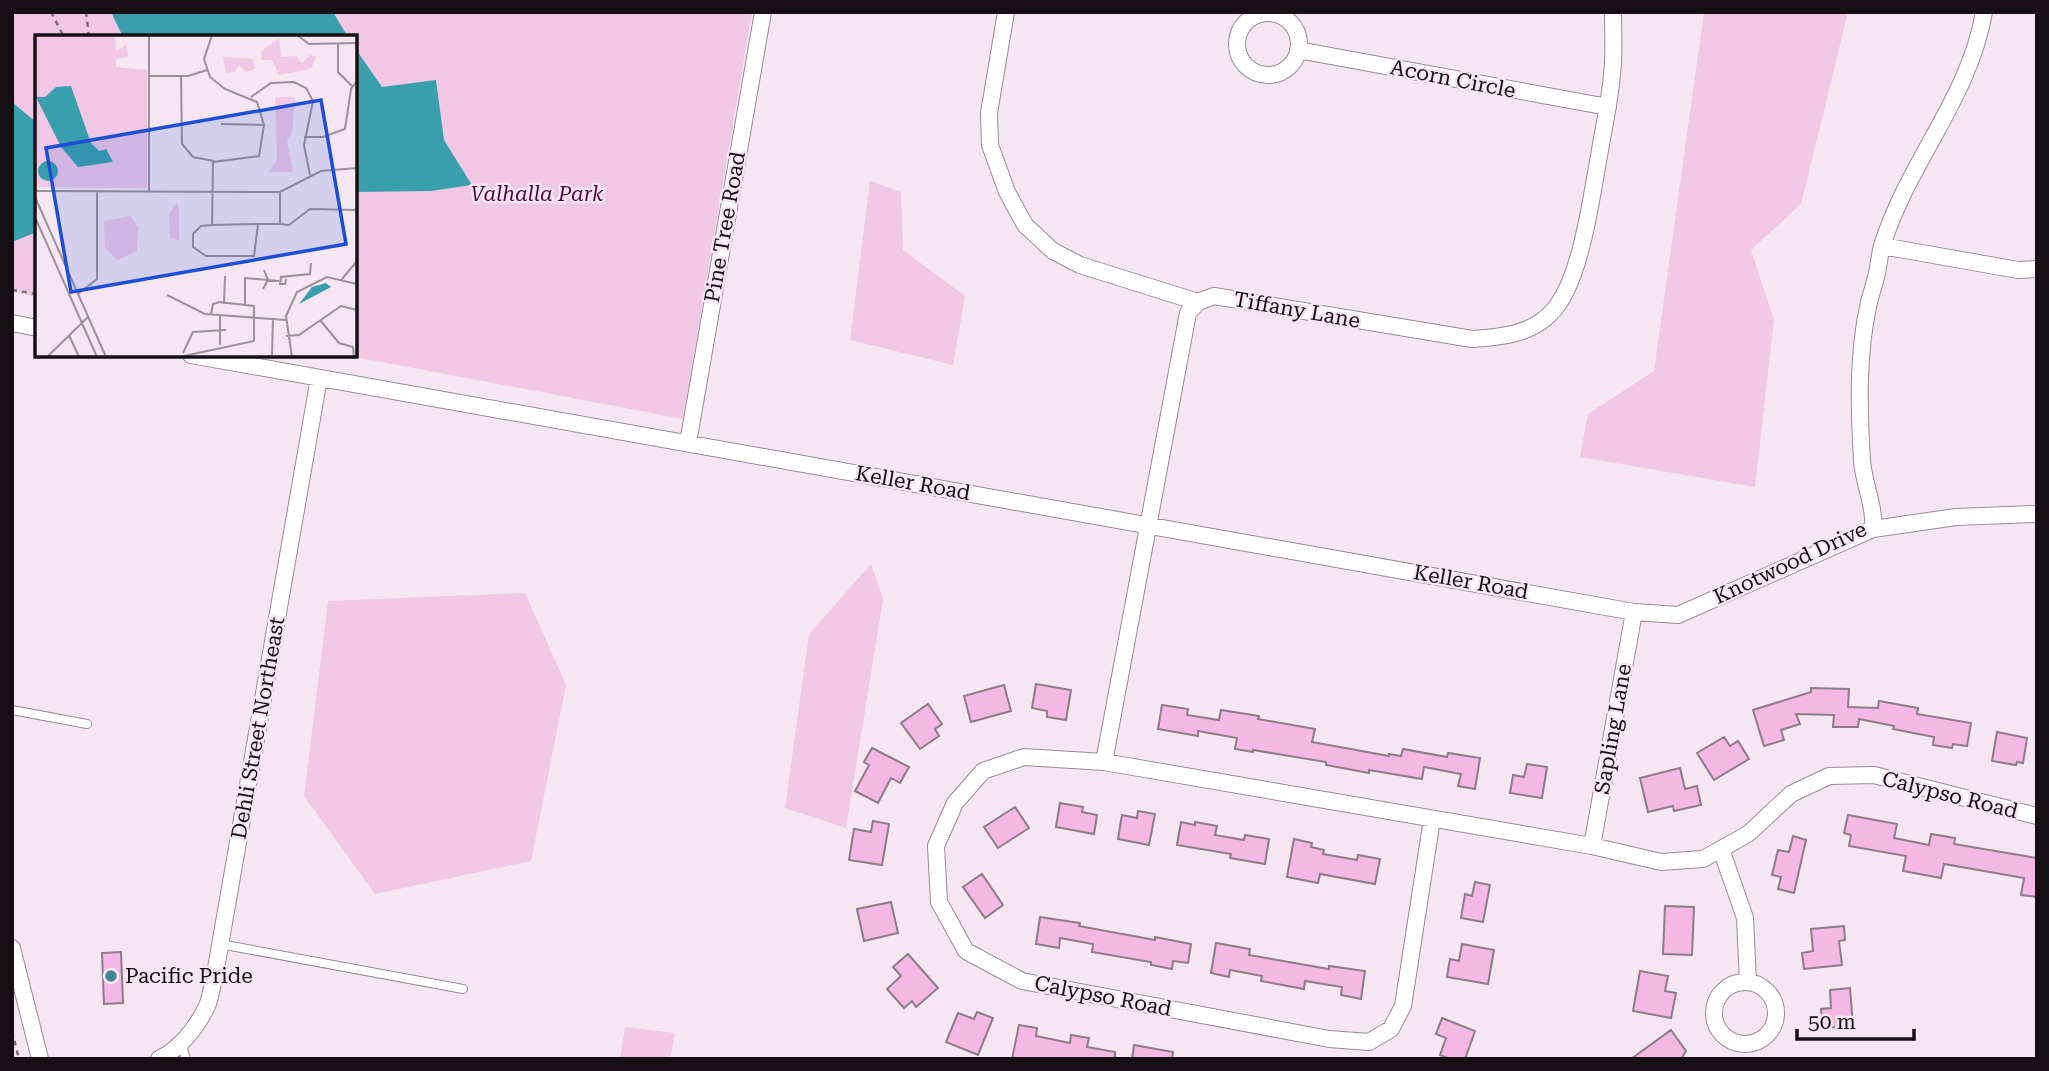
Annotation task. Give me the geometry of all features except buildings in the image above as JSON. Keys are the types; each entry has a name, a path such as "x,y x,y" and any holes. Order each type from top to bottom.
{"street":[{"name":"Pine Tree Road","path":"688,443 763,12"},
{"path":"1006,12 989,113 990,145 1007,191 1025,225 1053,251 1080,265 1198,302 1188,313 1184,326 1104,762"},
{"name":"Tiffany Lane","path":"1198,302 1214,296 1472,339 1505,336 1534,327 1551,314 1563,299 1574,271 1592,195 1608,107 1613,62 1613,12"},
{"name":"Knotwood Drive","path":"1634,612 1678,615 1874,529 1875,516 1863,475 1859,390 1867,313 1882,246 1912,175 1974,53 1984,12"},
{"name":"Acorn Circle","path":"1298,50 1608,107"},
{"path":"1882,246 2018,270 2037,269"},
{"path":"12,323 35,328"},
{"name":"Keller Road","path":"202,357 1634,612"},
{"name":"Dehli Street Northeast","path":"159,1059 168,1055 192,1032 207,1005 319,378"},
{"path":"1874,529 1956,517 2037,514"},
{"name":"Sapling Lane","path":"1592,846 1634,612"},
{"name":"Calypso Road","path":"1432,819 1403,1006 1391,1029 1369,1042 1329,1039 1022,981 965,951 939,902 936,846 956,803 983,771 1024,757 1104,762 1592,846 1661,862 1703,859 1748,834 1791,794 1829,776 1874,775 2037,816"},
{"path":"1721,849 1745,918 1748,982"},
{"path":"12,948 40,1059"}],"lane":[{"path":"12,710 87,724"},
{"path":"220,944 463,989"},
{"path":"181,1042 186,1059"}],"path":[{"path":"51,12 63,35"},
{"path":"86,12 89,35"},
{"path":"12,290 35,294"},
{"path":"12,1031 19,1059"}],"green space":[{"name":"Valhalla Park","path":"12,12 752,12 683,419 356,357 357,35 35,35 35,297 12,292"},
{"path":"1704,12 1848,12 1801,204 1751,250 1774,320 1755,487 1580,457 1588,414 1654,371"},
{"path":"870,181 901,192 903,250 965,296 953,365 850,340"},
{"path":"871,564 883,599 846,828 785,808 809,634"},
{"path":"525,593 566,685 531,861 375,894 304,796 328,601"},
{"path":"625,1027 675,1033 670,1059 620,1059"}],"water":[{"path":"111,12 333,12 347,35 122,35"},
{"path":"357,51 382,87 436,80 444,140 472,185 431,191 357,192"},
{"path":"12,102 35,121 35,233 12,242"}],"place":[{"name":"Pacific Pride","path":"111,976"}]}
